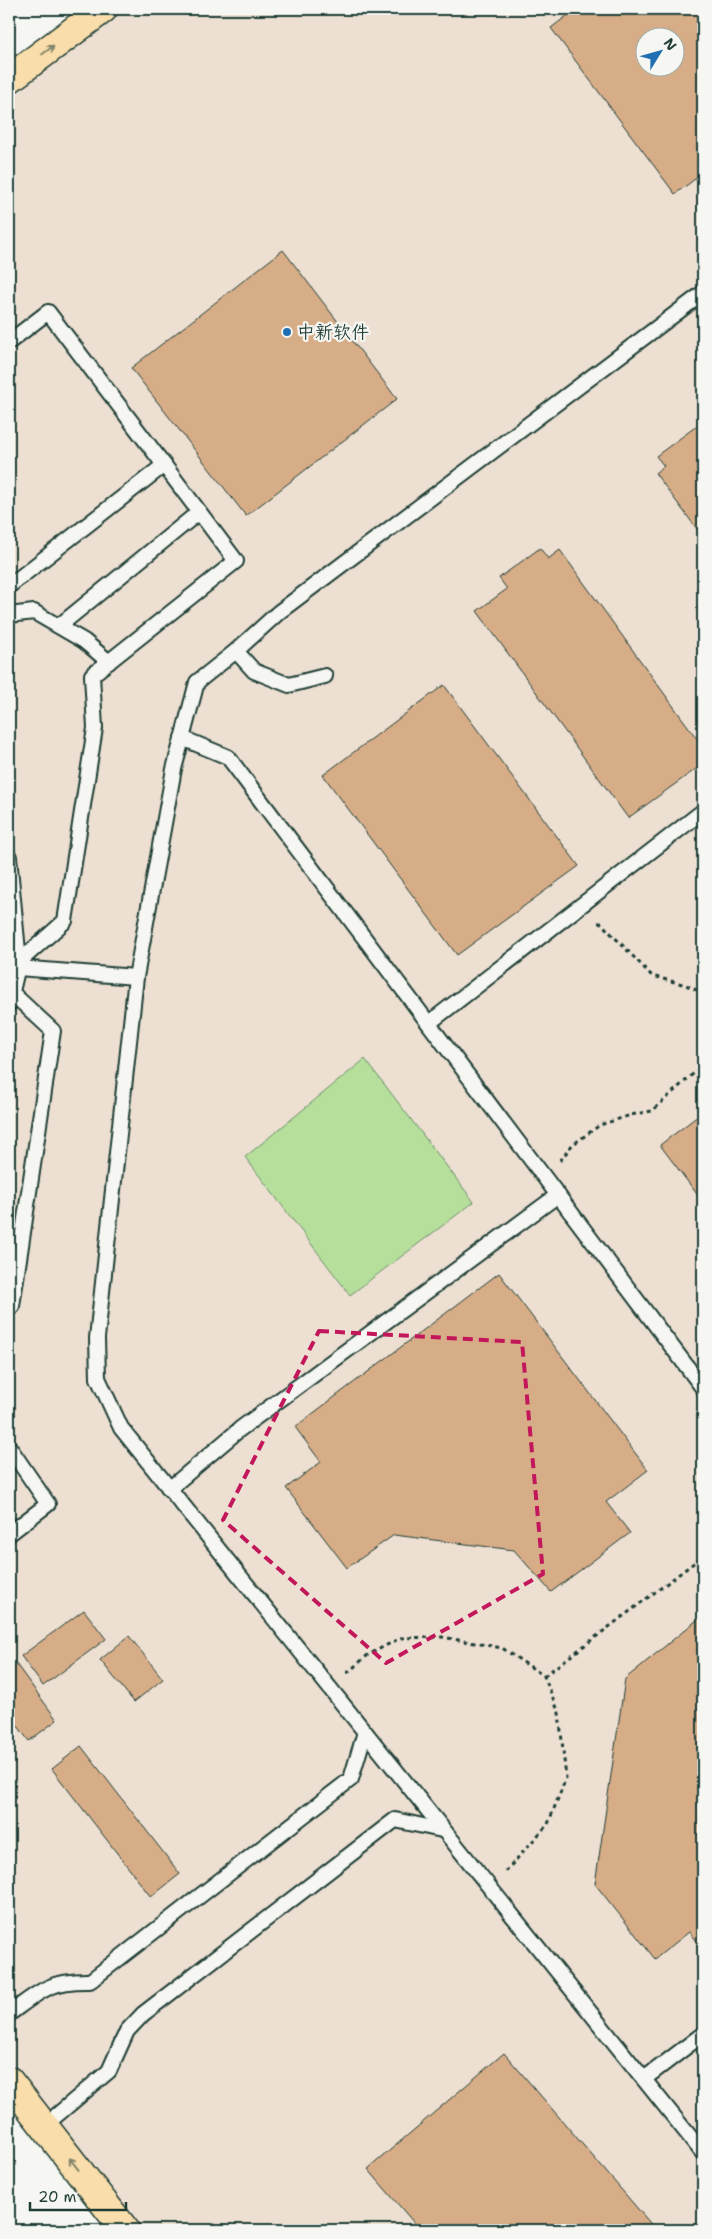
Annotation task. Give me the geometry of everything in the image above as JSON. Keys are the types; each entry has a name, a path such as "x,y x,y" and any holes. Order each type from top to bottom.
{"main road":[{"path":"9,79 103,9"},
{"path":"9,2081 125,2230"}],"lane":[{"path":"703,293 279,612 236,651 197,682 174,769 136,977 97,1338 98,1378 121,1428 703,2153"},
{"path":"9,342 48,312 236,561 92,676 95,728 65,921 19,965"},
{"path":"9,586 164,465"},
{"path":"58,626 199,512"},
{"path":"9,615 34,612 84,641 109,662"},
{"path":"236,651 254,671 289,685 325,676"},
{"path":"182,738 228,757 703,1388"},
{"path":"429,1024 703,811"},
{"path":"9,857 19,965 11,999 53,1031 12,1306 9,1309"},
{"path":"19,965 136,977"},
{"path":"169,1489 240,1429 558,1195"},
{"path":"9,1447 48,1504 9,1534"},
{"path":"9,2014 40,1991 64,1980 90,1980 352,1779 365,1732"},
{"path":"44,2126 108,2071 127,2031 143,2014 395,1820 442,1830"},
{"path":"644,2079 703,2034"}],"path":[{"path":"565,918 601,923 652,976 686,985 703,993"},
{"path":"544,1176 561,1160 572,1145 600,1125 631,1115 652,1112 703,1065"},
{"path":"544,1676 703,1556"},
{"path":"330,1688 368,1655 400,1638 442,1638 502,1648 544,1676 559,1713 566,1778 548,1824 523,1854 489,1888"}],"highlighted area":[{"path":"319,1331 522,1342 543,1574 386,1663 223,1520"}],"shaded area":[{"path":"103,9 703,9 703,2230 125,2230 9,2081 9,79"}],"green space":[{"path":"365,1059 474,1202 350,1295 245,1157"}],"building":[{"path":"576,9 703,9 703,173 675,194 551,28"},
{"path":"283,250 397,399 246,516 131,368"},
{"path":"698,425 703,432 703,537 655,473 664,466 656,456"},
{"path":"540,548 548,559 560,550 703,747 703,764 628,818 477,611 507,589 499,578"},
{"path":"444,685 579,866 457,955 323,775"},
{"path":"703,1112 703,1202 660,1145"},
{"path":"499,1273 648,1470 606,1502 630,1533 551,1592 514,1550 394,1535 347,1568 286,1488 321,1462 295,1427"},
{"path":"84,1610 106,1639 43,1686 21,1656"},
{"path":"703,1615 703,1951 689,1932 655,1959 595,1884 625,1679"},
{"path":"129,1636 163,1679 134,1702 100,1660"},
{"path":"16,1664 57,1720 29,1741 9,1714 9,1670"},
{"path":"81,1746 180,1874 151,1897 52,1769"},
{"path":"504,2053 656,2230 420,2230 368,2169"}],"place":[{"name":"中新软件","path":"287,332"}]}
